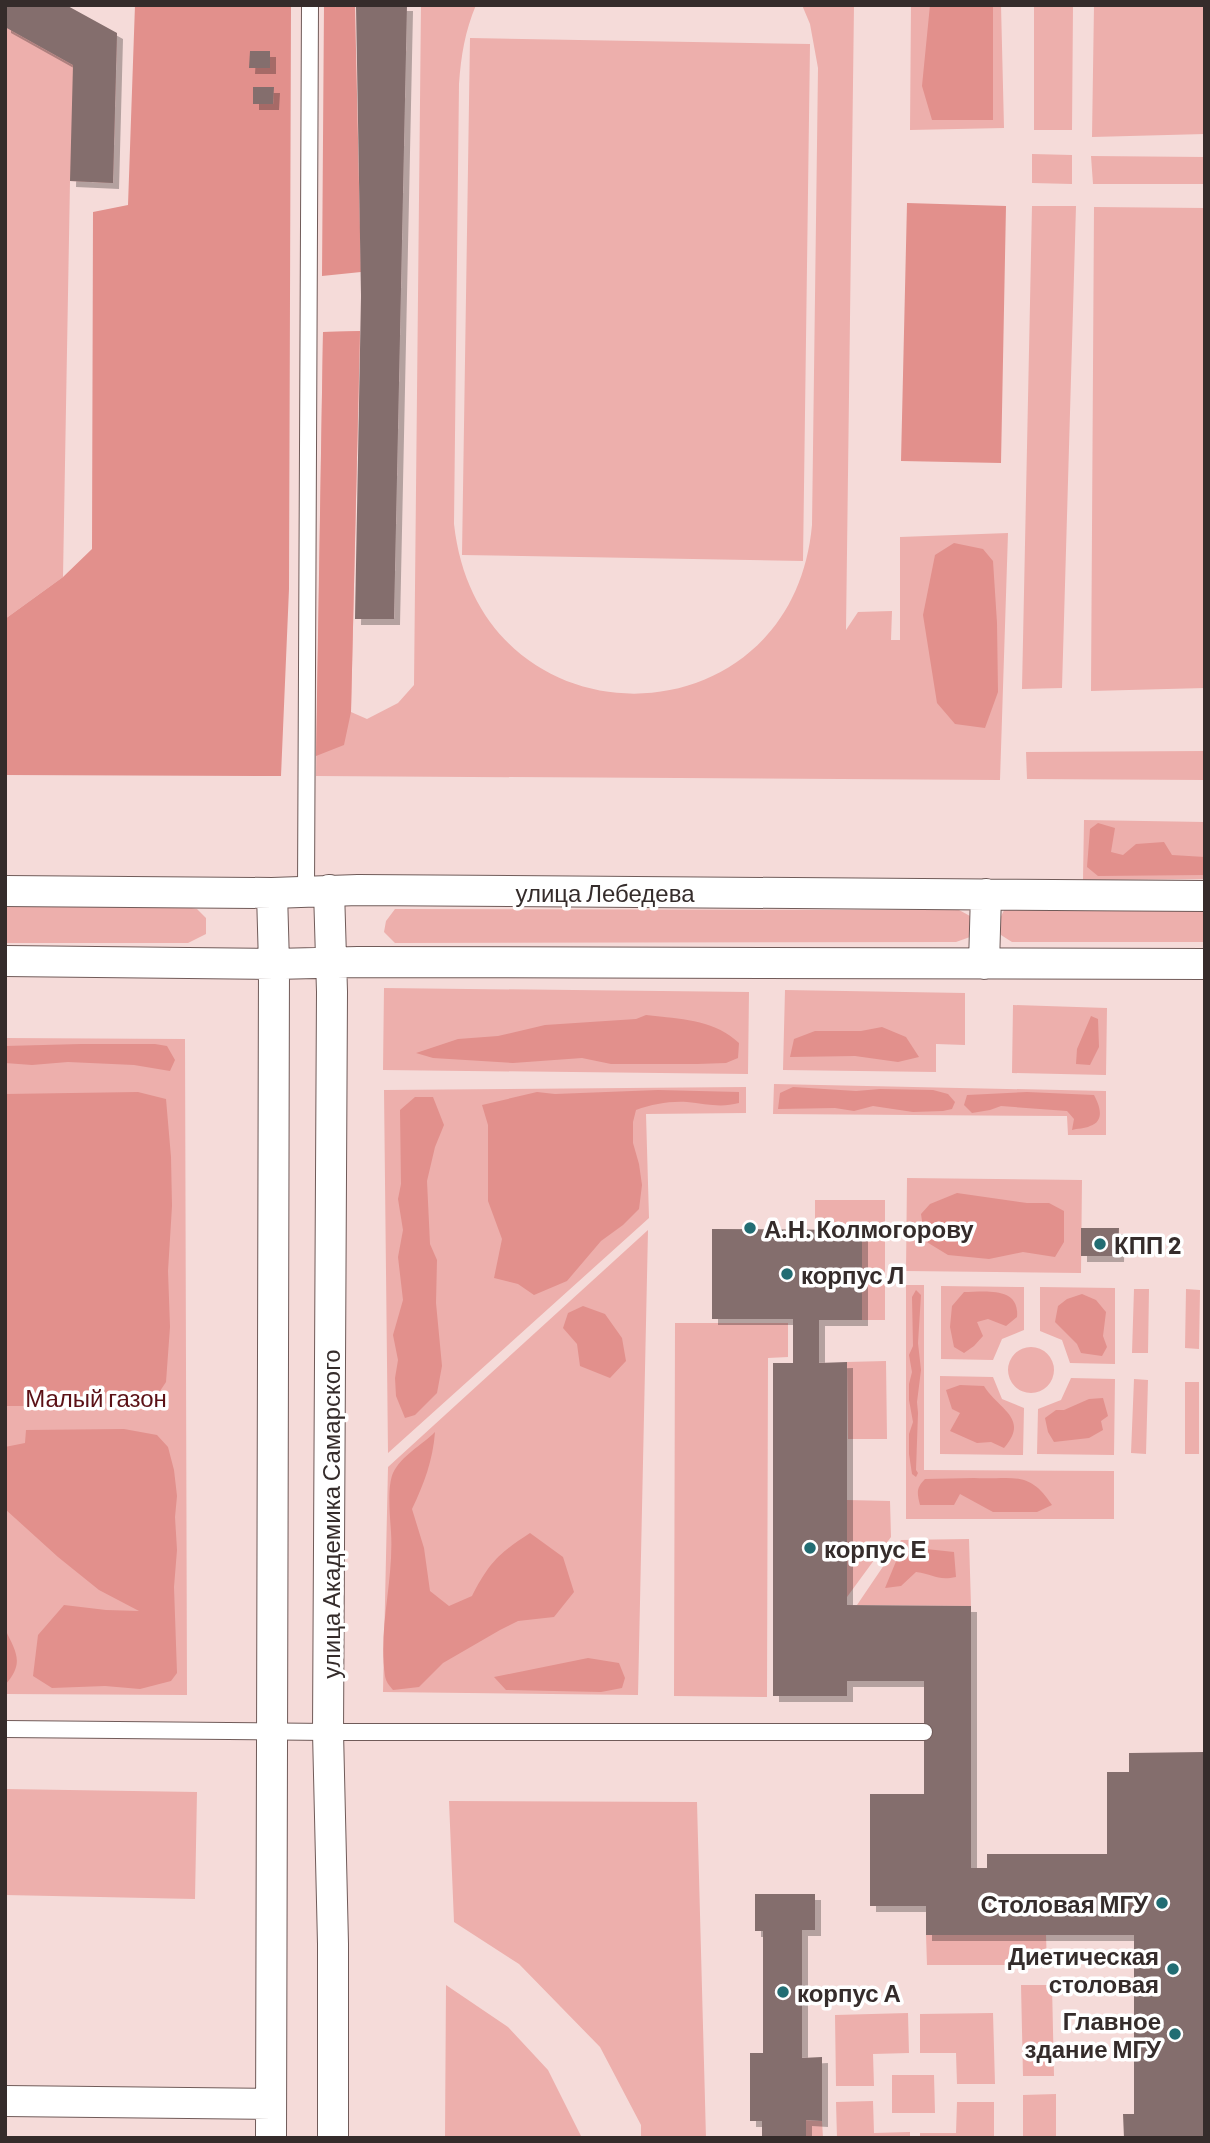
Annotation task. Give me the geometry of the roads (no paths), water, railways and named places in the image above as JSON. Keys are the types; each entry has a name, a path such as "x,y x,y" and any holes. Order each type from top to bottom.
{"street":[{"name":"улица Лебедева","path":"5,891 1205,895"},
{"name":"улица Академика Самарского","path":"318,891 332,963 328,1732 333,1944 333,2138"},
{"path":"271,2138 272,893"},
{"path":"984,964 986,894"},
{"path":"5,961 274,964 1205,964"},
{"path":"5,2101 271,2104"}],"lane":[{"path":"310,5 318,891"},
{"path":"5,1729 924,1732"}],"place":[{"name":"А.Н. Колмогорову","path":"750,1228"},
{"name":"КПП 2","path":"1100,1244"},
{"name":"корпус Л","path":"787,1274"},
{"name":"корпус Е","path":"810,1548"},
{"name":"Столовая МГУ","path":"1162,1903"},
{"name":"Диетическая столовая","path":"1173,1969"},
{"name":"корпус А","path":"783,1992"},
{"name":"Главное здание МГУ","path":"1175,2034"}],"park label":[{"name":"Малый газон","path":"96,1397"}]}
